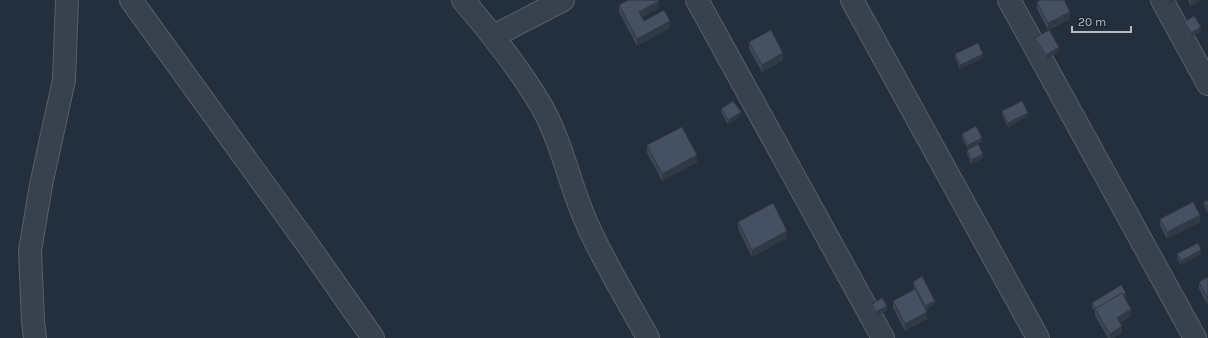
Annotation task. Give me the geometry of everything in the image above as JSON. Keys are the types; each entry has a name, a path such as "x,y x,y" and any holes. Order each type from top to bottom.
{"street":[{"path":"35,338 30,251 64,80 67,0"},
{"path":"131,0 373,338"},
{"path":"463,0 494,36 524,78 542,107 555,134 587,225 648,338"},
{"path":"494,36 563,0"},
{"path":"696,0 883,338"},
{"path":"852,0 1038,338"},
{"path":"1009,0 1195,338"},
{"path":"1162,0 1208,84"}],"building":[{"path":"629,0 658,0 659,1 639,12 644,21 664,10 670,21 637,39 619,5"},
{"path":"1041,0 1064,0 1070,12 1048,23 1037,2"},
{"path":"1194,16 1201,27 1191,33 1184,22"},
{"path":"771,30 783,53 762,65 749,42"},
{"path":"1049,30 1059,47 1046,55 1035,38"},
{"path":"978,43 983,54 960,65 955,54"},
{"path":"733,101 741,112 728,120 721,109"},
{"path":"1022,101 1028,113 1008,123 1002,111"},
{"path":"976,126 982,138 968,145 962,134"},
{"path":"682,127 697,155 662,174 647,145"},
{"path":"978,144 983,154 971,160 967,150"},
{"path":"1208,200 1208,209 1204,202"},
{"path":"1193,202 1200,215 1167,232 1160,219"},
{"path":"773,203 787,231 752,250 738,222"},
{"path":"1198,243 1201,250 1181,261 1177,254"},
{"path":"922,276 935,301 925,306 913,282"},
{"path":"1208,277 1208,296 1207,297 1199,282"},
{"path":"1121,285 1126,293 1123,295 1122,293 1096,309 1092,303"},
{"path":"915,289 927,312 905,324 893,301"},
{"path":"1122,293 1131,309 1117,318 1122,326 1110,334 1095,309"},
{"path":"882,298 887,306 876,312 872,304"}]}
